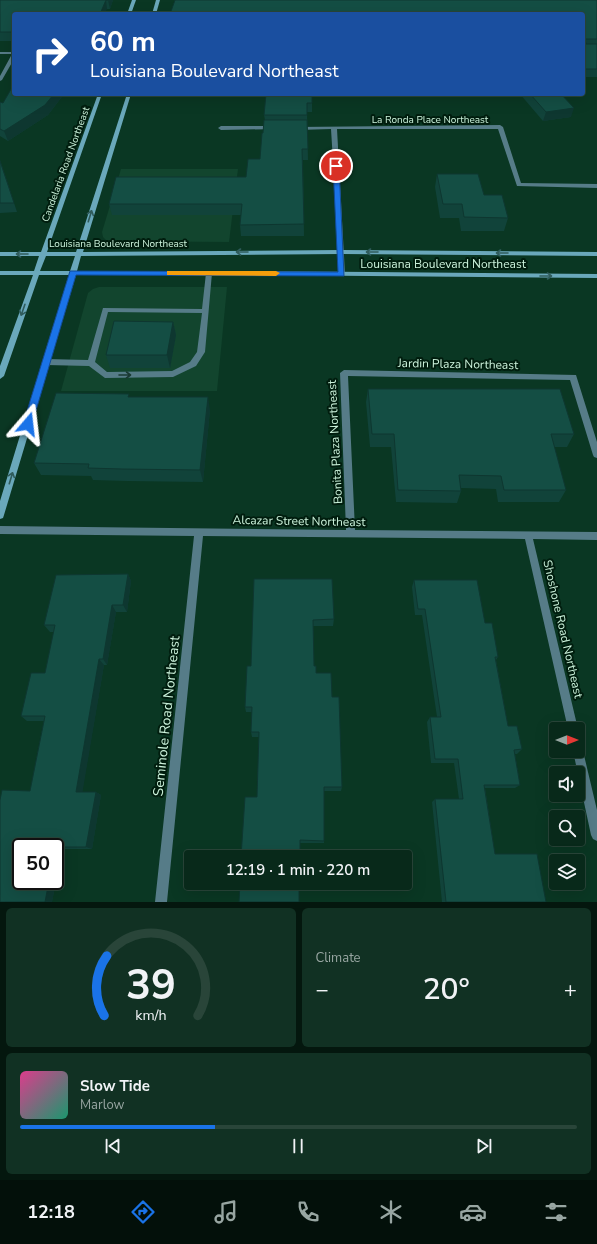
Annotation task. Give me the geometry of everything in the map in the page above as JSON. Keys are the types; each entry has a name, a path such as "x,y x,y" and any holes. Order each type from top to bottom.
{"main road":[{"path":"130,12 134,0"},
{"path":"155,12 158,0"},
{"name":"Candelaria Road Northeast","path":"1,373 99,96"},
{"path":"0,515 79,253 128,96"},
{"name":"Louisiana Boulevard Northeast","path":"0,254 341,252 597,254"},
{"name":"Louisiana Boulevard Northeast","path":"0,273 597,276"}],"street":[{"path":"0,53 12,54"},
{"path":"0,80 12,58"},
{"path":"221,128 282,128"},
{"name":"La Ronda Place Northeast","path":"289,128 500,128 519,185 597,186"},
{"path":"334,128 342,274"},
{"path":"46,362 91,363 105,375 173,374 192,364 201,352 209,273"},
{"path":"91,363 105,310 205,311"},
{"name":"Jardin Plaza Northeast","path":"344,373 573,377 597,455"},
{"name":"Bonita Plaza Northeast","path":"344,373 351,534"},
{"name":"Alcazar Street Northeast","path":"0,530 597,536"},
{"name":"Seminole Road Northeast","path":"161,902 199,532"},
{"name":"Shoshone Road Northeast","path":"528,535 571,722"},
{"path":"580,758 597,835"}],"shaded area":[{"path":"121,169 238,169 229,242 107,241 103,237 102,232"},
{"path":"99,287 227,287 217,391 61,391 88,293"}],"building":[{"path":"0,0 106,0 101,12 12,12 12,32 0,32"},
{"path":"175,0 597,0 597,39 585,39 585,12 171,12"},
{"path":"585,39 586,44 597,44 597,69 585,69"},
{"path":"12,87 12,96 52,96 45,105 4,131 0,129 0,102 3,103"},
{"path":"266,96 312,96 312,103 307,103 307,115 264,115"},
{"path":"532,96 563,96 574,108 546,112"},
{"path":"264,120 307,120 308,149 302,149 304,224 240,225 242,204 109,204 116,177 246,177 248,159 260,159"},
{"path":"0,161 14,203 0,203"},
{"path":"437,174 478,174 484,195 502,195 508,218 464,217 462,204 443,204"},
{"path":"114,321 173,322 167,355 106,355"},
{"path":"368,389 560,389 574,434 551,434 566,490 504,490 501,476 459,475 461,491 398,490 394,434 372,434"},
{"path":"56,393 129,394 128,397 208,397 200,470 88,468 89,464 34,463"},
{"path":"128,574 123,605 112,605 103,659 99,659 76,792 96,792 86,847 64,847 64,838 12,838 12,890 47,890 45,902 0,902 0,800 2,790 30,791 45,716 21,716 31,673 45,673 55,625 44,625 56,575"},
{"path":"254,579 332,579 334,619 313,620 314,666 316,666 316,673 331,673 332,697 339,697 342,787 324,787 324,841 300,840 300,850 241,850 245,797 257,797 259,732 251,732 252,707 245,707 247,666 251,666"},
{"path":"414,580 477,580 485,623 492,623 498,657 495,657 508,726 517,726 522,749 514,750 520,785 484,785 495,854 537,854 546,902 446,902 435,799 463,799 458,759 435,759 430,717 441,717 425,609 418,609"},
{"path":"240,890 299,890 299,902 239,902"}],"slow traffic":[{"path":"169,273 276,273"}],"route":[{"path":"28,424 73,273 342,274 336,166"}]}
